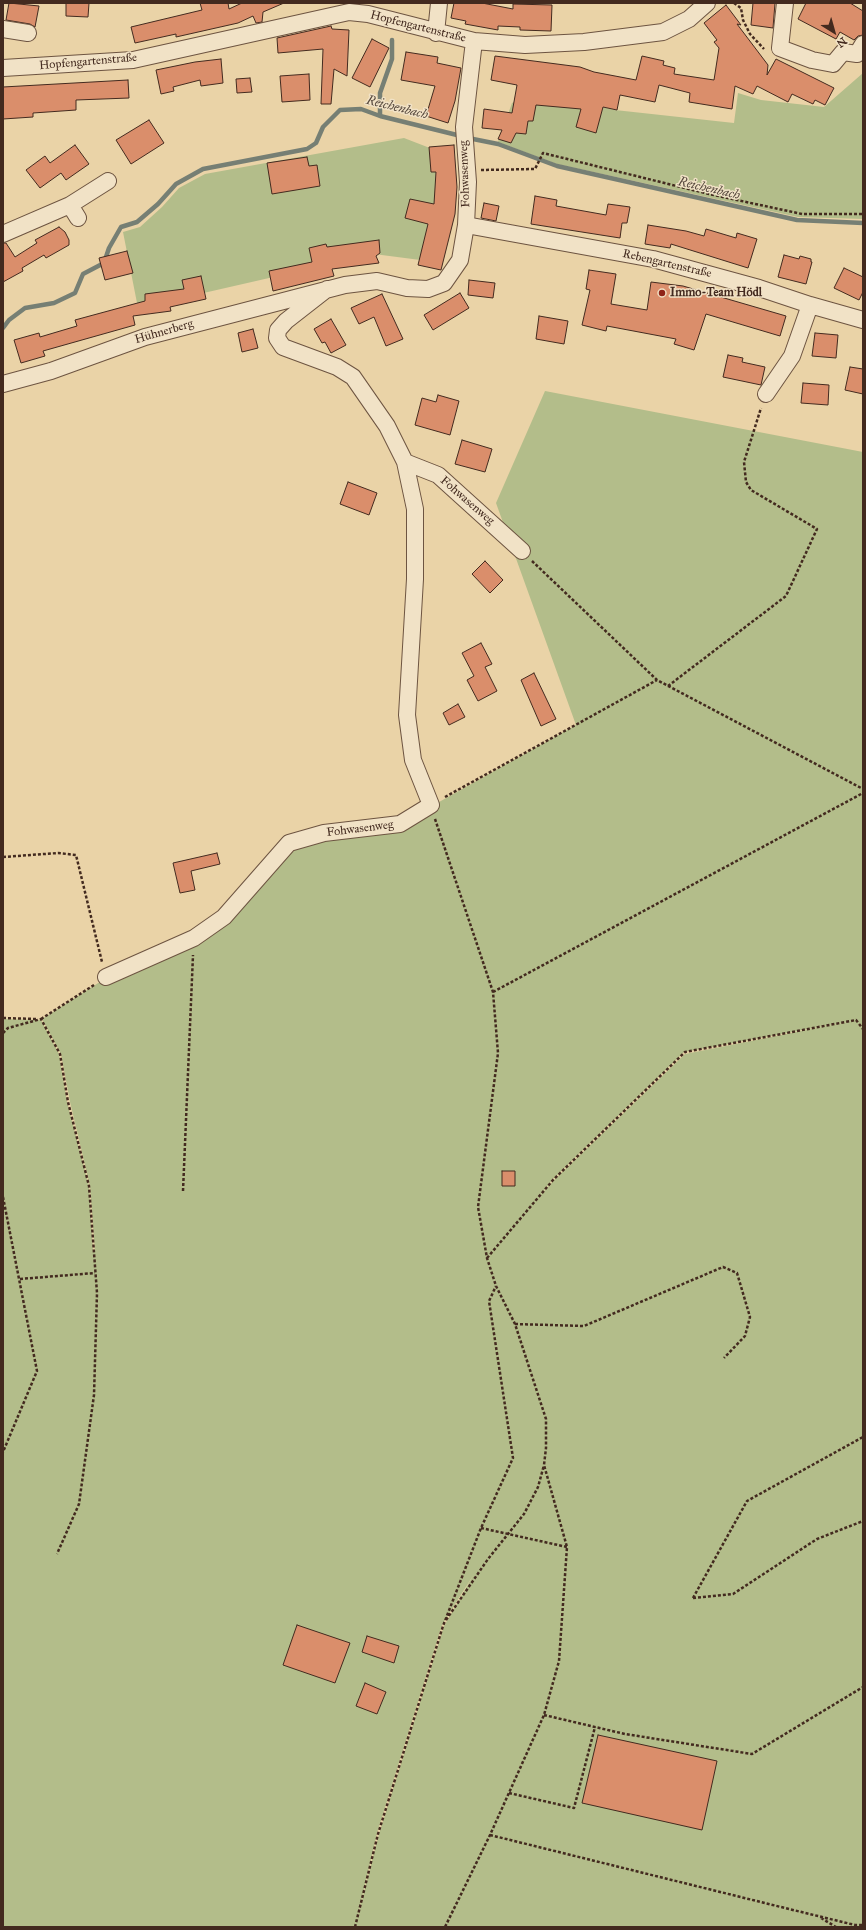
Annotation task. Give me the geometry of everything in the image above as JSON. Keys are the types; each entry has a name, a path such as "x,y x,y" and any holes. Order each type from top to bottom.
{"street":[{"path":"436,33 439,3"},
{"name":"Hopfengartenstraße","path":"3,68 133,60 366,9 436,33 474,41 525,45 584,42 663,32 689,19 708,3"},
{"path":"785,3 780,48 812,60 833,64 843,52 856,54 863,44"},
{"path":"3,29 28,33"},
{"name":"Fohwasenweg","path":"106,977 194,938 224,917 289,843 324,833 400,824 431,805 413,760 407,715 416,579 415,509 405,462 387,426 353,377 337,367 283,347 277,338 278,330 286,321 327,289 345,284 377,281 407,288 428,289 444,283 460,260 466,225 467,171 464,134 474,41"},
{"path":"3,234 74,212 108,181"},
{"name":"Rebengartenstraße","path":"466,225 653,259 759,288 810,305 863,320"},
{"name":"Hühnerberg","path":"3,384 51,371 145,337 327,289"},
{"path":"766,394 792,356 810,305"},
{"name":"Fohwasenweg","path":"405,462 438,475 522,551"}],"path":[{"path":"734,3 741,8 743,20 750,34 766,51 780,48"},
{"path":"467,171 535,169 543,153 702,192 802,214 863,214"},
{"path":"668,686 786,596 816,529 751,490 746,482 744,462 766,394"},
{"path":"522,551 657,680 863,789"},
{"path":"443,1626 488,1559 524,1514 538,1487 544,1465 546,1448 546,1419 516,1324 496,1286 487,1258 478,1207 498,1053 493,992 431,805 657,680"},
{"path":"493,992 863,793"},
{"path":"3,857 58,853 76,855 106,977 42,1019 8,1028 3,1033"},
{"path":"182,1191 194,938"},
{"path":"3,1018 42,1019"},
{"path":"42,1019 60,1054 68,1102 89,1186 97,1293 94,1395 79,1504 57,1554"},
{"path":"487,1258 553,1180 685,1052 856,1020 863,1029"},
{"path":"3,1197 37,1371 3,1452"},
{"path":"516,1324 584,1326 723,1267 737,1273 750,1317 745,1336 724,1358"},
{"path":"20,1279 96,1273"},
{"path":"355,1927 378,1834 443,1626 482,1528 514,1458 488,1301 496,1286"},
{"path":"863,1437 747,1501 693,1598 733,1594 817,1539 863,1521"},
{"path":"445,1927 490,1835 544,1715 559,1661 567,1547 544,1465"},
{"path":"482,1528 567,1547"},
{"path":"544,1715 667,1742 752,1754 863,1687"},
{"path":"509,1793 574,1808 595,1727"},
{"path":"490,1835 855,1925 863,1924"},
{"path":"818,1916 836,1927"}],"green space":[{"path":"863,73 863,219 798,217 557,164 498,142 512,103 529,95 575,100 615,110 734,123 738,93 761,100 824,107"},
{"path":"404,138 435,150 441,184 428,261 374,254 138,308 123,232 140,227 162,207 179,188 205,174"},
{"path":"545,391 863,452 863,1927 3,1927 3,1019 41,1020 59,1054 67,1102 89,1186 93,1252 95,1252 90,1186 70,1102 61,1054 42,1019 106,978 195,939 289,843 400,824 576,725 496,503","holes":["857,1020 685,1054 554,1180 539,1197 553,1179 684,1052","474,1574 444,1626 379,1834 356,1923 377,1833 442,1625"]}],"building":[{"path":"9,3 39,6 35,27 30,24 6,20"},
{"path":"66,3 89,3 88,17 66,16"},
{"path":"200,3 228,3 229,9 242,3 284,3 263,12 262,22 256,23 253,16 238,23 176,37 176,34 135,43 131,27 202,10"},
{"path":"454,3 482,3 513,9 513,4 552,5 551,31 520,30 520,27 498,26 498,30 465,24 466,21 451,18"},
{"path":"753,3 775,3 773,28 751,25"},
{"path":"806,3 850,3 863,11 863,35 858,36 854,40 840,32 836,39 798,19"},
{"path":"726,5 741,25 737,24 768,65 767,75 776,59 834,88 825,105 815,100 813,104 792,94 788,102 757,86 753,94 735,86 732,109 689,102 690,93 659,85 655,102 620,95 617,110 603,107 596,133 576,127 581,109 536,105 533,121 528,121 526,134 516,133 511,143 498,139 502,130 482,128 484,109 512,113 517,85 491,80 495,56 580,67 594,72 636,80 642,56 664,61 663,65 675,68 674,74 714,80 719,48 714,42 717,40 704,23"},
{"path":"331,26 332,29 349,30 347,76 334,69 331,104 321,104 323,49 278,53 277,38"},
{"path":"372,39 389,48 370,87 352,78"},
{"path":"406,52 438,57 437,63 461,68 455,101 448,123 426,116 435,86 401,80"},
{"path":"221,59 223,83 201,86 200,80 173,87 174,91 161,94 156,70 195,62"},
{"path":"309,74 310,100 282,102 280,76"},
{"path":"250,78 252,92 237,93 236,79"},
{"path":"128,80 129,98 76,100 76,110 33,113 33,117 3,119 3,87"},
{"path":"149,120 164,143 131,164 116,140"},
{"path":"75,145 89,164 66,180 61,173 40,188 26,170 45,156 50,163"},
{"path":"454,145 457,187 455,214 441,270 418,265 428,224 405,218 410,199 434,204 436,172 431,172 429,147"},
{"path":"307,157 309,166 317,165 320,186 272,194 267,163"},
{"path":"535,196 557,200 556,206 606,215 608,204 630,207 627,223 622,223 620,238 531,224"},
{"path":"484,203 499,206 496,221 481,218"},
{"path":"648,225 686,231 704,236 706,229 736,238 737,233 757,239 748,268 671,244 670,248 645,244"},
{"path":"59,227 65,232 69,240 69,245 46,258 44,255 22,268 23,271 3,282 3,243 6,243 15,257 37,243 35,240"},
{"path":"379,240 380,253 376,256 379,263 332,269 334,276 273,291 269,271 312,262 309,248 326,244 327,247"},
{"path":"127,251 133,273 105,280 99,258"},
{"path":"784,255 799,259 800,256 811,259 812,262 806,284 778,277"},
{"path":"844,268 863,277 863,292 859,300 834,288"},
{"path":"589,270 616,274 611,304 647,310 651,282 683,286 786,316 780,336 706,314 694,350 674,344 676,339 607,326 606,331 582,325 590,290 586,289"},
{"path":"201,276 206,299 170,307 171,311 133,316 135,325 43,351 45,356 21,363 14,340 39,333 40,337 77,326 75,320 145,301 145,294 184,289 182,280"},
{"path":"469,280 495,283 493,298 468,295"},
{"path":"460,293 469,308 433,330 424,315"},
{"path":"382,294 403,339 386,346 374,317 359,324 351,308"},
{"path":"539,316 568,321 564,344 536,339"},
{"path":"331,319 346,345 331,353 325,342 322,343 314,329"},
{"path":"253,329 258,348 242,352 238,333"},
{"path":"815,333 838,335 836,358 812,356"},
{"path":"728,355 743,358 742,362 765,367 761,385 723,377"},
{"path":"850,367 863,369 863,394 845,390"},
{"path":"803,383 829,385 828,405 801,403"},
{"path":"438,395 459,401 450,435 415,425 422,398 436,402"},
{"path":"462,440 492,449 485,472 455,464"},
{"path":"348,482 377,493 369,515 340,504"},
{"path":"485,561 503,580 490,593 472,574"},
{"path":"481,643 492,664 485,667 497,691 478,701 467,680 474,676 462,653"},
{"path":"534,673 556,719 541,726 521,680"},
{"path":"458,704 465,717 449,725 443,713"},
{"path":"217,853 220,864 191,871 195,890 180,893 173,863"},
{"path":"502,1171 515,1171 515,1186 502,1186"},
{"path":"297,1625 350,1643 335,1683 283,1665"},
{"path":"367,1636 399,1646 394,1663 362,1652"},
{"path":"365,1683 386,1692 377,1714 356,1706"},
{"path":"598,1735 717,1761 702,1830 582,1803"}],"waterway":[{"path":"380,116 380,93 392,59 392,40"},
{"name":"Reichenbach","path":"3,328 9,320 25,308 54,303 75,293 83,274 104,263 109,248 121,227 137,222 158,204 176,184 203,169 307,149 316,143 323,127 340,110 361,109 380,116 461,136"},
{"name":"Reichenbach","path":"468,138 498,144 557,166 797,220 863,223"}],"place":[{"name":"Immo-Team Hödl","path":"662,293"}]}
